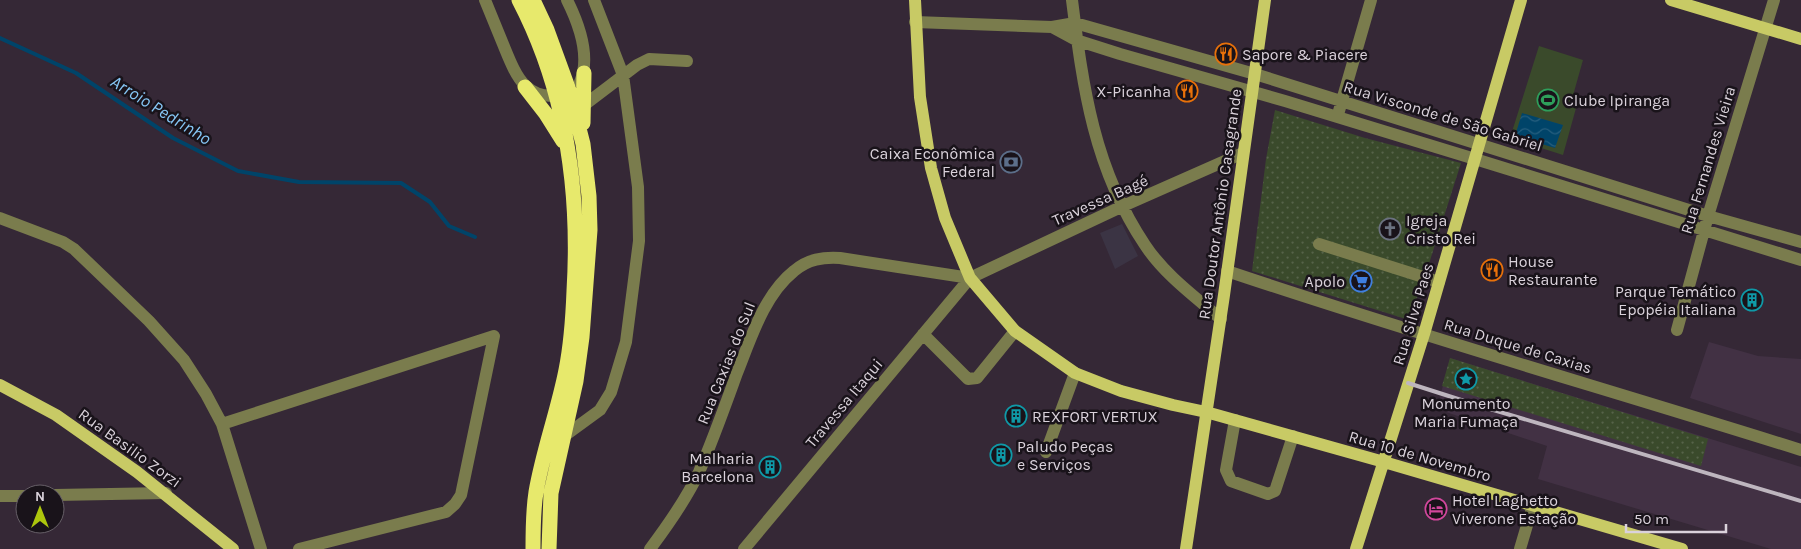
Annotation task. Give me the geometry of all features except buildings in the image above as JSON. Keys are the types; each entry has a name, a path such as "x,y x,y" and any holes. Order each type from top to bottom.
{"highway":[{"path":"519,0 584,144"},
{"path":"533,0 547,30 563,94 576,229 573,314 566,369 536,492 533,549"},
{"path":"549,549 551,493 576,381 589,260 589,196 584,144 584,73"},
{"path":"525,86 546,114 568,150"}],"main road":[{"name":"Rua 10 de Novembro","path":"915,0 920,97 931,168 945,218 970,278 1015,331 1075,372 1120,391 1294,436 1682,549"},
{"name":"Rua Doutor Antônio Casagrande","path":"1186,549 1221,318 1265,0"},
{"name":"Rua Silva Paes","path":"1356,549 1424,334 1521,0"},
{"path":"1671,0 1801,39"},
{"name":"Rua Basilio Zorzi","path":"0,385 56,415 137,472 233,549"}],"street":[{"path":"485,0 516,75 525,86 546,95 563,94 578,85 584,73 585,58 581,37 566,0"},
{"path":"564,437 600,410 611,392 626,342 640,241 638,187 622,75 594,0"},
{"path":"1072,0 1076,40 1094,132 1104,166 1145,246 1177,282 1221,318"},
{"path":"1337,118 1372,0"},
{"name":"Rua Fernandes Vieira","path":"1677,330 1708,216 1774,0"},
{"path":"915,22 1052,27 1075,23"},
{"name":"Rua Visconde de São Gabriel","path":"1075,23 1255,74 1708,216 1801,242"},
{"name":"Rua Visconde de São Gabriel","path":"1052,27 1076,40 1475,159 1801,260"},
{"path":"584,106 622,75 649,59 687,61"},
{"path":"1400,137 1406,122"},
{"name":"Travessa Bagé","path":"970,278 1123,206 1243,153"},
{"path":"0,218 63,242 74,250 149,321 184,360 206,394 222,424 261,549"},
{"path":"1319,244 1439,282"},
{"name":"Rua Caxias do Sul","path":"650,549 691,488 712,441 755,328 772,297 794,270 809,261 840,258 970,278"},
{"name":"Rua Duque de Caxias","path":"1227,271 1801,450"},
{"name":"Travessa Itaqui","path":"744,549 970,278"},
{"path":"923,334 968,379 972,379 977,378 1015,331"},
{"path":"222,424 494,336 460,494 455,504 446,512 298,549"},
{"path":"1046,452 1075,372"},
{"path":"1235,420 1226,470 1230,481 1268,494 1275,491 1294,436"},
{"path":"65,495 166,494"},
{"path":"0,496 15,496"},
{"path":"1520,549 1533,505"}],"shaded area":[{"path":"1122,224 1138,256 1115,269 1100,233"},
{"path":"1709,342 1758,356 1801,359 1801,434 1690,398"},
{"path":"1450,358 1801,467 1801,549 1771,549 1538,479 1547,446 1437,409"}],"green space":[{"name":"Clube Ipiranga","path":"1539,46 1583,60 1572,99 1578,101 1563,155 1510,138"},
{"path":"1275,110 1365,138 1461,163 1409,320 1252,271 1266,159"},
{"path":"1450,358 1708,439 1701,466 1442,386"}],"water":[{"path":"1522,113 1563,125 1555,148 1515,136"}],"waterway":[{"name":"Arroio Pedrinho","path":"0,38 76,73 173,138 238,171 299,182 401,183 430,202 449,226 475,237"}],"railway":[{"path":"1408,383 1801,501"}],"place":[{"name":"Sapore & Piacere","path":"1226,54"},
{"name":"X-Picanha","path":"1187,91"},
{"name":"Clube Ipiranga","path":"1548,100"},
{"name":"Caixa Econômica Federal","path":"1011,162"},
{"name":"Igreja Cristo Rei","path":"1390,229"},
{"name":"House Restaurante","path":"1492,270"},
{"name":"Apolo","path":"1361,281"},
{"name":"Parque Temático Epopéia Italiana","path":"1752,300"},
{"name":"Monumento Maria Fumaça","path":"1466,379"},
{"name":"REXFORT VERTUX","path":"1016,416"},
{"name":"Paludo Peças e Serviços","path":"1001,455"},
{"name":"Malharia Barcelona","path":"770,467"},
{"name":"Hotel Laghetto Viverone Estação","path":"1436,509"}]}
